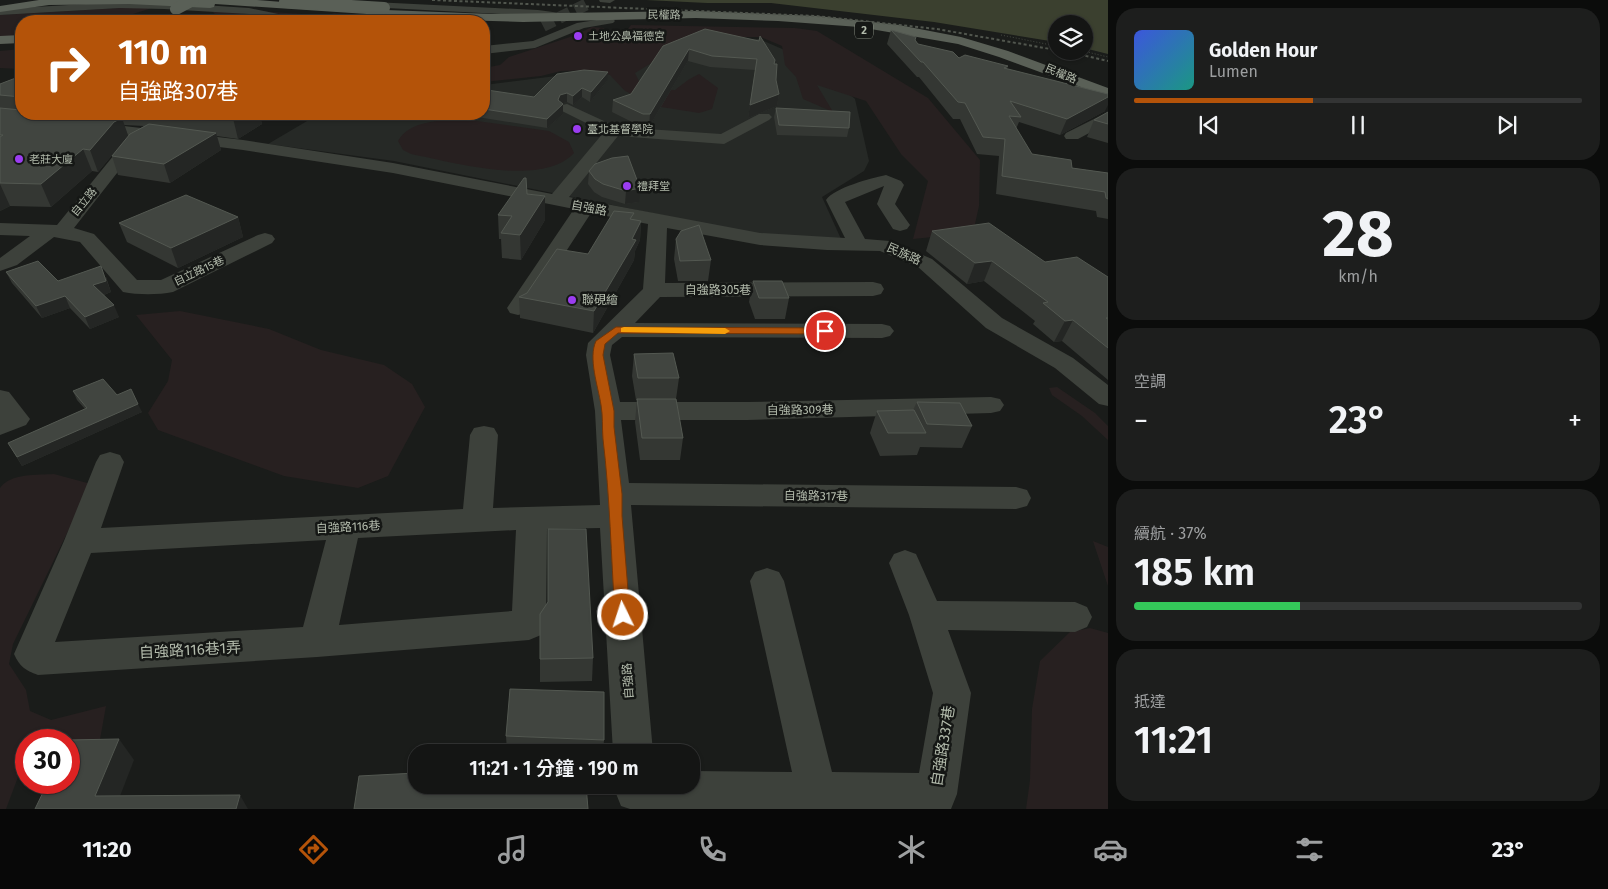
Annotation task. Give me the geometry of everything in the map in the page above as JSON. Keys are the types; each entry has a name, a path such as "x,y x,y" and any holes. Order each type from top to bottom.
{"main road":[{"name":"民權路","path":"209,0 390,15"},
{"name":"民權路","path":"0,10 49,2 108,1 188,7 273,6 428,15"},
{"path":"273,6 384,8 443,15"},
{"path":"273,6 324,15"},
{"path":"161,11 188,7"},
{"name":"民權路","path":"490,20 535,26 560,16 735,16 824,21 884,27 941,37 1001,52 1108,93"},
{"path":"490,21 535,26"},
{"name":"民權路","path":"490,22 760,22 813,25 896,34 989,56 1067,89"},
{"path":"0,40 15,41"}],"street":[{"path":"604,0 610,0"},
{"path":"108,1 161,11"},
{"path":"0,10 120,5 161,11 357,4 538,13 560,16"},
{"path":"228,9 269,15"},
{"name":"民權路","path":"490,51 535,44 581,25 609,21"},
{"path":"490,42 501,41 535,26"},
{"path":"0,44 15,42"},
{"path":"1046,86 1067,89 1108,102"},
{"path":"567,108 614,131 724,139 764,117"},
{"path":"1072,136 1108,117"},
{"name":"自強路","path":"74,126 146,128 392,168 658,221"},
{"name":"自立路","path":"0,265 10,261 56,230 146,128"},
{"path":"556,201 614,131"},
{"path":"858,244 835,200 856,190 886,180 895,184 886,204 900,225"},
{"path":"518,308 585,207"},
{"path":"654,290 658,221"},
{"name":"民族路","path":"658,221 760,239 827,244 883,245 925,263 994,323 1064,362 1108,398"},
{"path":"0,229 56,230"},
{"name":"自立路15巷","path":"56,230 87,238 131,287 165,287 265,239"},
{"name":"自強路305巷","path":"654,290 873,289"},
{"name":"自強路","path":"632,744 608,411 598,355 600,343 616,330 654,290"},
{"path":"616,330 882,331"},
{"path":"0,398 17,419 0,426"},
{"name":"自強路309巷","path":"608,411 747,411 991,406"},
{"path":"477,520 484,435"},
{"path":"80,541 110,462"},
{"name":"自強路317巷","path":"616,505 1016,498"},
{"name":"自強路116巷","path":"80,541 532,518 616,505"},
{"name":"自強路116巷1弄","path":"80,541 32,654 38,659 318,642 529,625 532,518"},
{"path":"318,642 346,527"},
{"name":"自強路337巷","path":"700,788 817,794 936,794 952,693 926,615 905,563"},
{"path":"766,581 817,794"},
{"path":"926,615 1075,616"}],"path":[{"path":"1093,53 1108,57"}],"shaded area":[{"path":"646,0 1108,0 1108,54 1093,50 1093,15 1048,15 1048,41 934,22 771,3 707,3"},
{"path":"136,7 152,8 133,14 154,14 15,15 15,36 0,36 0,15"},
{"path":"211,10 253,15 214,15 215,14"},
{"path":"258,11 316,15 287,15"},
{"path":"331,13 360,15 338,15"},
{"path":"631,25 795,28 817,31 928,98 980,160 979,206 973,233 913,239 928,181 901,154 866,101 817,85 833,112 803,99 796,77 785,65 782,46 761,37 694,37 635,73 643,89 675,90 699,74 718,88 712,109 699,113 661,107 625,91 610,75 592,70 561,71 541,76 490,81 490,67 500,65 509,57 573,36 592,27 604,28 600,37 623,35"},
{"name":"臺北基督學院","path":"700,38 759,39 817,64 855,99 869,161 864,171 822,197 841,239 756,234 394,161 268,144 309,120 490,120 490,84 572,74"},
{"path":"15,50 15,69 0,68 0,51"},
{"path":"469,120 549,131 569,142 574,153 559,163 541,169 519,171 472,166 411,154 403,150 398,141 403,134 418,125 435,121"},
{"path":"180,311 269,329 321,350 384,365 412,384 425,407 388,476 358,488 284,476 158,430 148,413 168,381 172,360 136,315"},
{"path":"1057,387 1095,413 1108,426 1108,440 1082,416 1052,395 1049,388"},
{"path":"54,474 91,484 13,644 9,664 26,690 30,711 51,720 106,706 99,745 80,742 80,729 15,729 15,785 6,809 0,809 0,488 17,477"},
{"path":"1093,541 1108,547 1108,586"},
{"path":"1090,628 1108,633 1108,809 1026,809 1030,780 1032,709 1040,661 1070,632"}],"building":[{"path":"705,29 759,41 760,36 775,60 774,64 777,64 776,80 779,94 750,105 757,59 712,56 689,49 650,114 643,114 613,100 631,94 663,46"},
{"path":"891,30 916,37 915,40 918,44 953,52 959,58 965,55 1008,66 1004,68 1108,94 1108,97 1067,119 1010,101 1021,117 1009,116 1032,154 1071,160 1072,168 1108,173 1108,199 1105,192 1002,176 1005,139 983,137 965,103 958,102 923,62"},
{"path":"584,70 608,72 591,92 582,88 573,96 567,93 560,95 558,100 563,104 547,119 490,110 490,90 534,97 557,74"},
{"path":"15,78 15,96 0,95 0,84"},
{"path":"0,108 15,109 15,120 118,120 114,122 90,150 83,149 41,184 0,183 0,137 3,135 0,135"},
{"path":"776,108 850,112 849,128 779,125"},
{"path":"1108,112 1108,124 1094,120"},
{"path":"149,124 216,133 164,164 112,156 130,134"},
{"path":"628,156 640,188 626,191 603,184 595,179 589,171 595,164 612,158"},
{"path":"524,178 526,178 527,194 545,196 520,235 501,233 512,216 498,215"},
{"path":"186,195 238,217 171,248 119,223"},
{"path":"614,211 634,213 630,219 641,221 632,239 636,240 594,311 519,297 527,293 557,249 588,254"},
{"path":"989,223 1045,262 1077,257 1108,277 1108,318 1106,318 1108,319 1108,348 1073,320 1065,321 1043,303 1048,302 992,261 975,263 932,231"},
{"path":"699,225 711,260 680,261 676,239 681,231"},
{"path":"38,261 58,281 101,266 106,281 93,285 114,305 85,317 65,296 36,306 6,272"},
{"path":"753,281 782,281 789,298 759,298"},
{"path":"673,353 679,378 638,378 634,354"},
{"path":"103,379 117,395 131,389 138,404 17,457 8,443 87,408 73,391"},
{"path":"637,399 676,399 683,438 642,438"},
{"path":"917,402 960,403 972,426 927,424"},
{"path":"914,410 926,433 888,433 877,411"},
{"path":"548,529 586,529 593,658 540,659 540,614 548,602"},
{"path":"510,689 604,692 604,740 506,736"},
{"path":"119,739 95,796 240,795 236,809 35,809 42,794 80,794 80,740"},
{"path":"408,773 408,794 587,794 588,809 354,809 359,776"}],"tunnel":[{"path":"543,26 591,2"}],"railway":[{"path":"432,0 816,16 937,29 1048,49"},
{"path":"1093,58 1108,61"}],"slow traffic":[{"path":"624,330 725,331"}],"place":[{"name":"土地公鼻福德宮","path":"578,36"},
{"name":"臺北基督學院","path":"577,129"},
{"name":"老莊大廈","path":"19,159"},
{"name":"禮拜堂","path":"627,186"},
{"name":"聯硯繪","path":"572,300"}],"route":[{"path":"623,615 615,516 616,494 608,427 608,411 598,355 600,343 616,330 825,331"}]}
